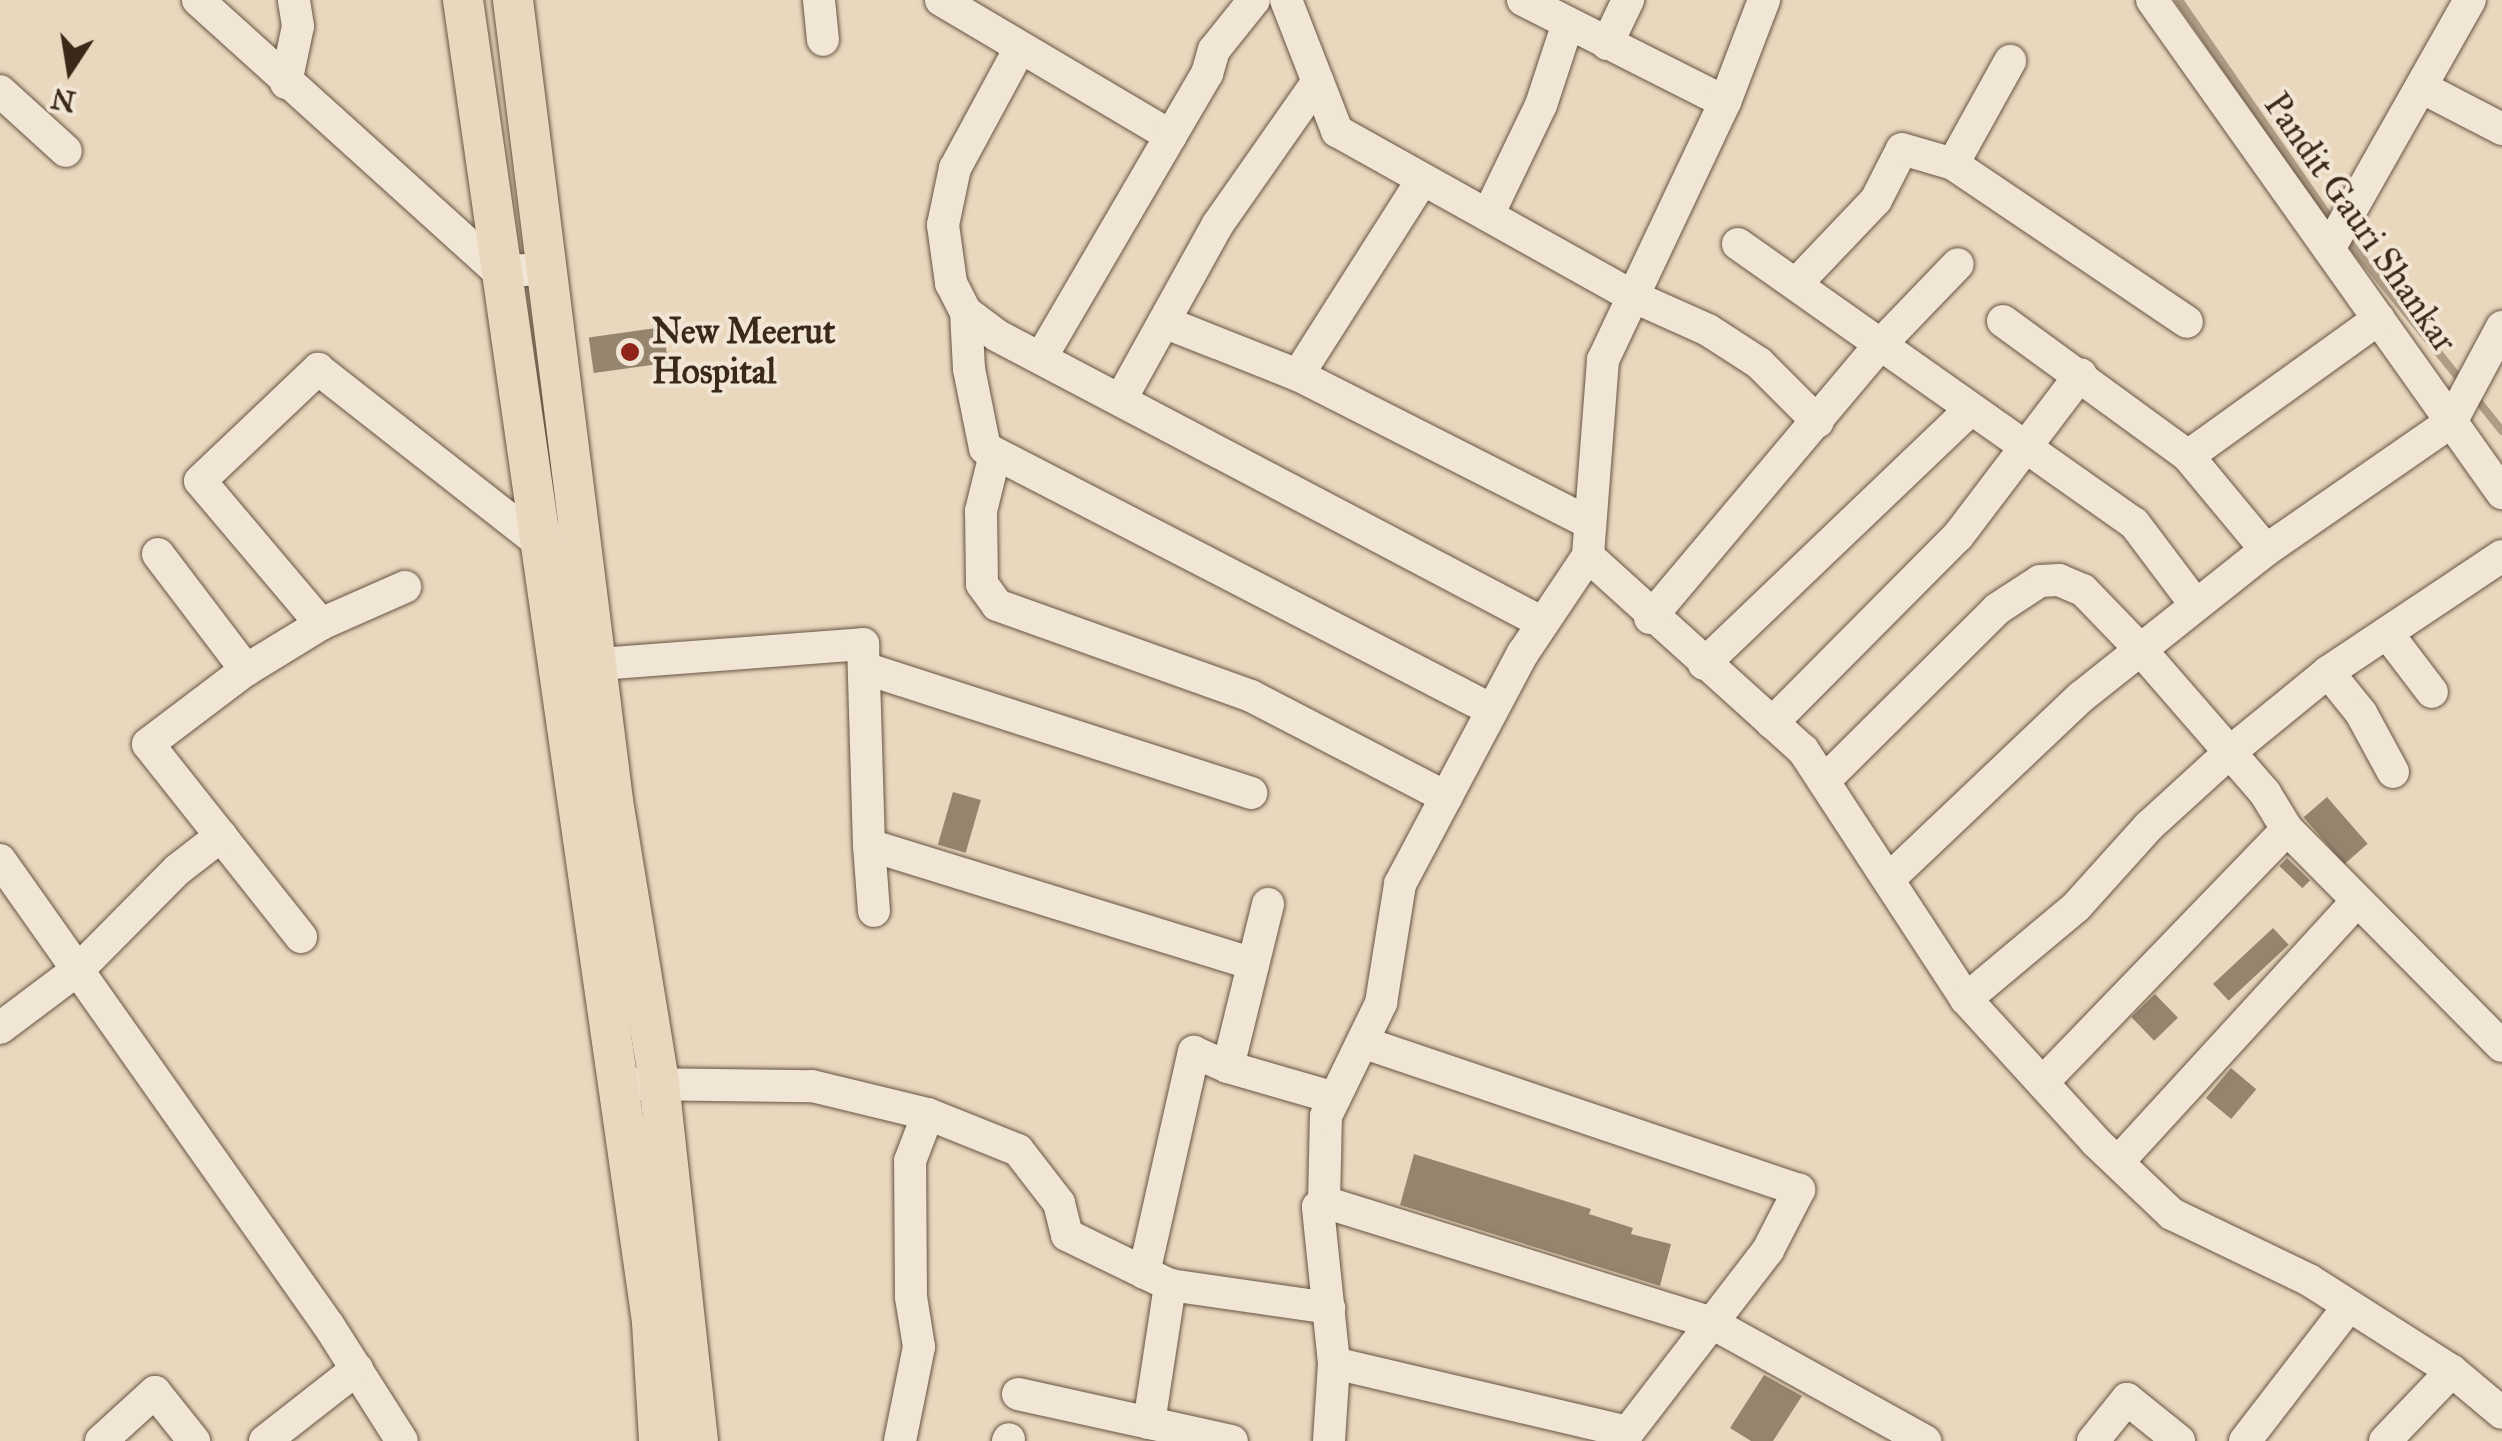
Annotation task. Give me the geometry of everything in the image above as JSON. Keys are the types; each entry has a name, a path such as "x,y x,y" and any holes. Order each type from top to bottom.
{"main road":[{"path":"463,0 498,270 652,1322 660,1441"},
{"path":"513,0 600,662 613,800 659,1082 698,1441"}],"street":[{"path":"198,0 498,270 550,269"},
{"path":"286,83 298,26 294,0"},
{"path":"819,0 823,40"},
{"path":"941,0 1172,136"},
{"path":"1042,356 1172,136 1214,50 1254,0"},
{"path":"1286,0 1337,131 1632,296 1708,330 1759,363 1818,422"},
{"path":"1523,0 1567,26 1724,102"},
{"path":"1606,44 1628,0"},
{"path":"1330,1441 1334,1363 1318,1207 1324,1202 1326,1116 1382,1004 1400,884 1492,710 1588,556 1603,360 1724,102 1764,0"},
{"name":"Pandit Gauri Shankar","path":"2152,0 2502,493"},
{"path":"2329,250 2470,0"},
{"path":"1488,215 1541,104 1567,26"},
{"path":"1020,48 955,168 943,225 951,283 966,312 968,368 985,448 1492,710"},
{"path":"1953,164 2010,61"},
{"path":"1121,399 1218,224 1318,81"},
{"path":"2421,87 2502,129"},
{"path":"0,92 66,151"},
{"path":"1796,284 1876,200 1902,150 1953,164 2187,322"},
{"path":"1298,375 1422,180"},
{"path":"1738,244 1968,412 2134,523 2195,604"},
{"path":"1650,618 1880,345 1958,264"},
{"path":"966,312 1121,399 1543,623"},
{"path":"2188,456 2379,319"},
{"path":"2003,320 2188,456 2266,550"},
{"path":"1164,322 1298,375 1590,523"},
{"path":"1889,879 2140,649 2195,604 2266,550 2452,422 2502,327"},
{"path":"320,624 200,481 318,369 537,541 583,535"},
{"path":"1772,724 1958,536 2081,374"},
{"path":"1704,664 1968,412"},
{"path":"995,454 981,510 982,584 997,605 1250,696 1446,798"},
{"path":"158,554 246,670"},
{"path":"1588,556 1650,618 1803,750 1966,999 2118,1162 2172,1214 2349,1306 2452,1371 2502,1413"},
{"path":"1966,999 2076,908 2149,826 2230,752 2328,672 2502,556"},
{"path":"1824,781 1997,609 2040,581 2060,580 2084,590 2230,752 2287,830 2498,1035"},
{"path":"301,936 148,744 246,670 320,624 404,587"},
{"path":"2387,633 2432,692"},
{"path":"556,668 863,644 874,911"},
{"path":"864,668 1250,793"},
{"path":"2328,672 2361,713 2393,772"},
{"path":"2044,1082 2287,830"},
{"path":"0,1028 80,968 177,870 222,836"},
{"path":"869,845 1254,964"},
{"path":"0,860 80,968 402,1441"},
{"path":"2118,1162 2357,902"},
{"path":"1228,1066 1268,904"},
{"path":"1334,1363 1635,1437 1712,1322 1768,1250 1799,1190 1363,1042"},
{"path":"1149,1423 1158,1279 1194,1052 1335,1098"},
{"path":"617,1085 659,1082 812,1086 928,1114 1018,1150 1059,1203 1067,1235 1158,1279 1328,1308"},
{"path":"900,1441 919,1347 912,1297 910,1161 928,1114"},
{"path":"1324,1202 1712,1322 1925,1441"},
{"path":"2245,1441 2349,1306"},
{"path":"265,1441 356,1369"},
{"path":"2385,1441 2452,1371"},
{"path":"101,1441 155,1392 194,1441"},
{"path":"1018,1394 1232,1441"},
{"path":"2093,1441 2126,1399 2179,1441"}],"building":[{"path":"663,327 668,363 594,373 589,337"},
{"path":"953,792 981,800 966,853 938,845"},
{"path":"2327,797 2368,844 2344,864 2304,817"},
{"path":"2287,858 2310,880 2302,888 2279,866"},
{"path":"2273,928 2289,945 2229,1001 2213,984"},
{"path":"2155,994 2178,1018 2154,1041 2131,1017"},
{"path":"2231,1068 2256,1089 2231,1119 2206,1098"},
{"path":"1414,1154 1591,1209 1589,1214 1633,1228 1631,1234 1671,1244 1660,1286 1400,1205"},
{"path":"1764,1375 1802,1396 1773,1441 1751,1441 1730,1428"}],"waterway":[{"path":"2179,0 2333,222"},
{"path":"2345,237 2462,382"},
{"path":"2474,396 2502,431"}],"place":[{"name":"New Meerut Hospital","path":"630,352"}]}
